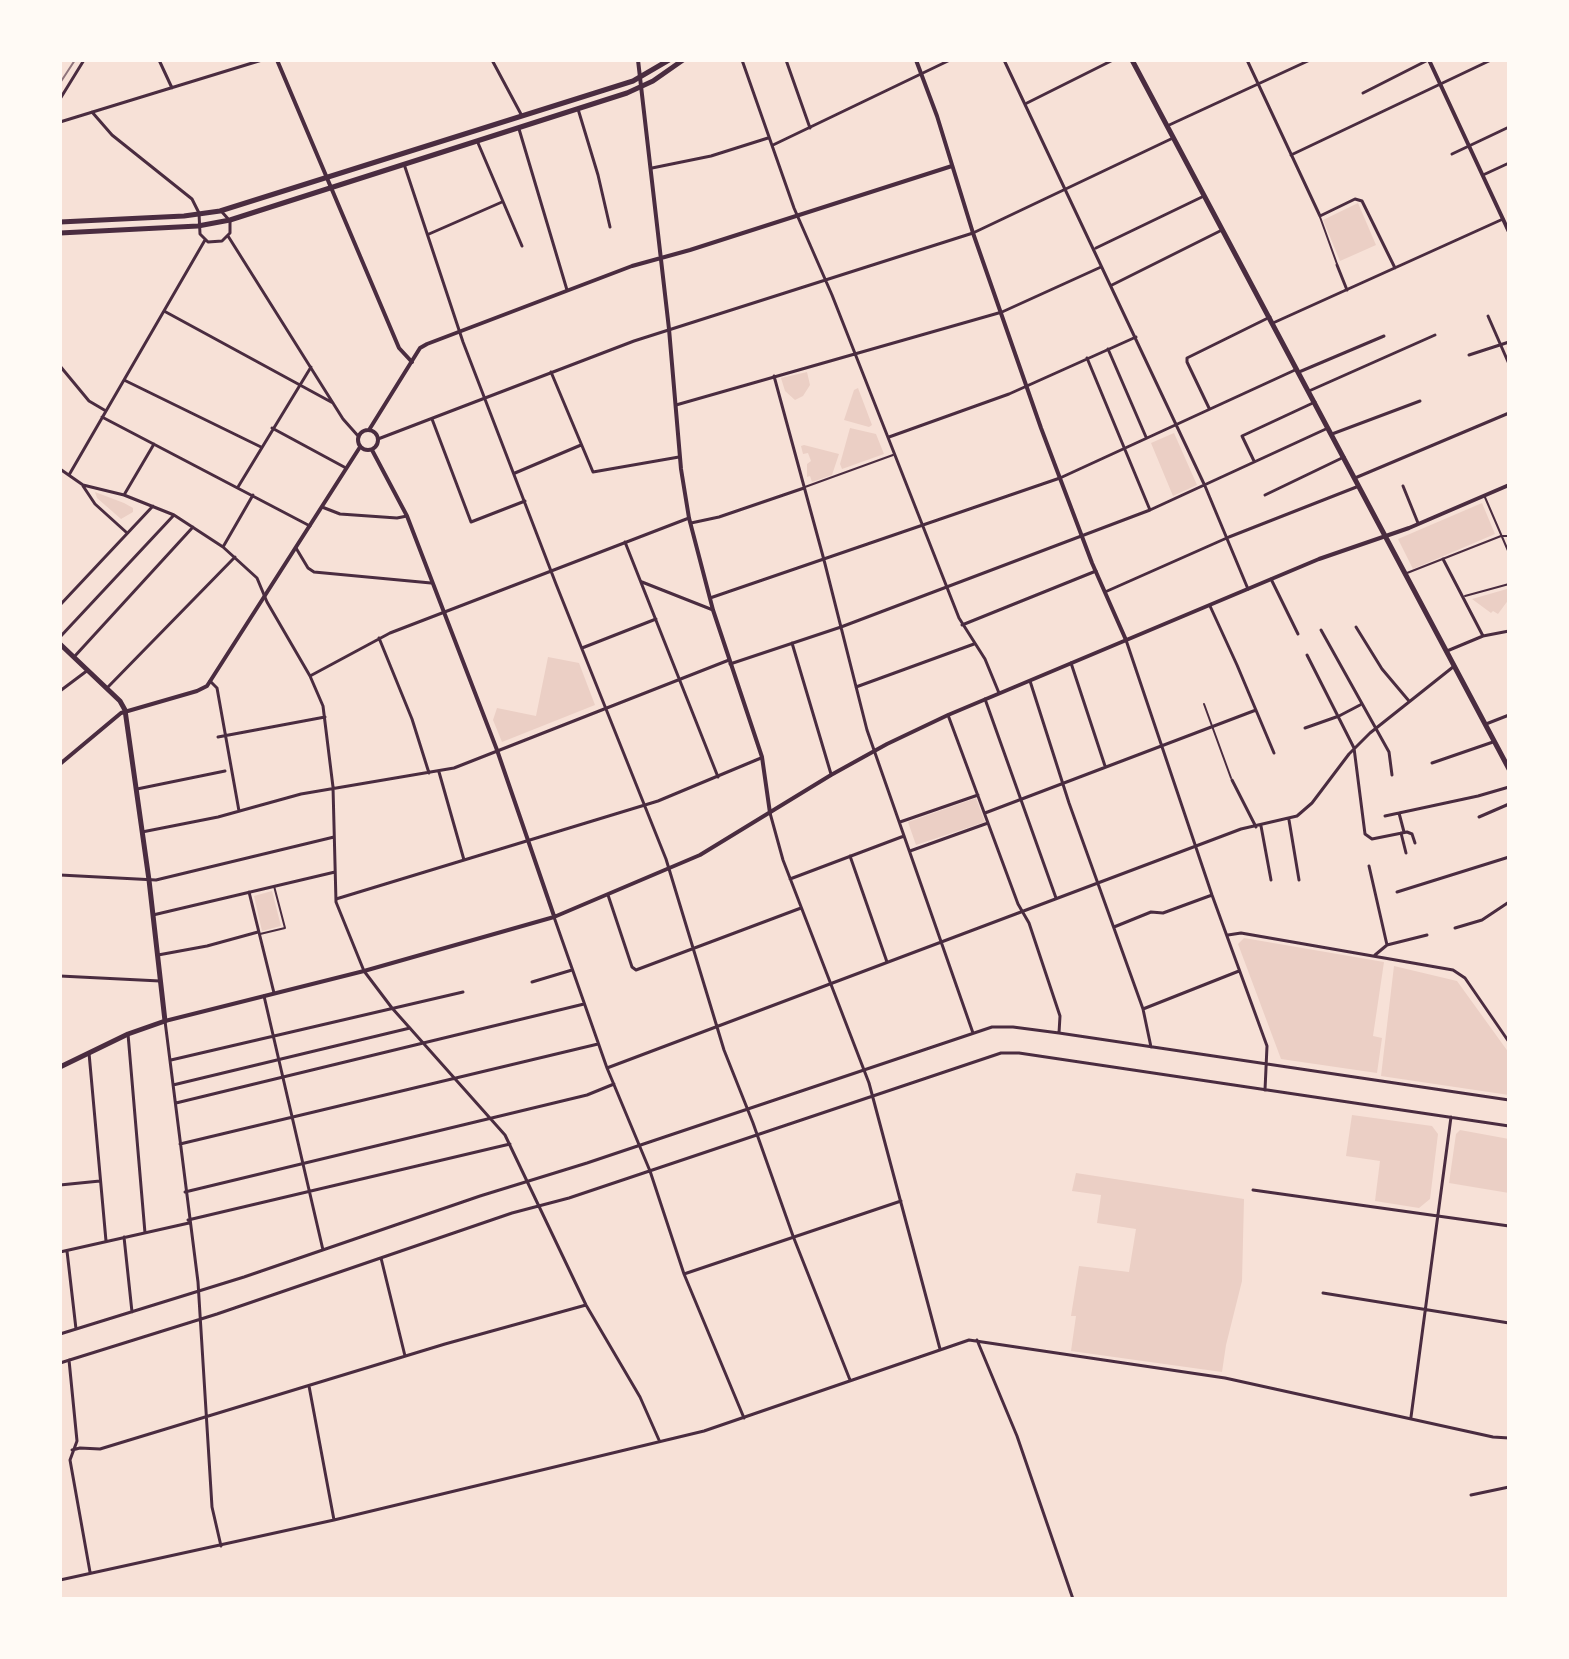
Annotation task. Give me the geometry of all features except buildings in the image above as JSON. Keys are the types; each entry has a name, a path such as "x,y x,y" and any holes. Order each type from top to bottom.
{"main road":[{"path":"60,222 220,211 641,78 669,60"},
{"path":"60,233 198,226 230,220 642,87 683,60"},
{"path":"1132,60 1509,769"},
{"path":"60,644 121,702 126,712 165,1021 128,1034 60,1067"}],"street":[{"path":"60,99 84,60"},
{"path":"159,60 172,88"},
{"path":"60,122 262,60"},
{"path":"277,60 399,348 412,362"},
{"path":"492,60 522,116"},
{"path":"638,60 652,168 680,457 690,520 713,610 762,757 776,840 873,1096 940,1349"},
{"path":"742,60 798,216 856,354 962,625 985,659 999,693"},
{"path":"786,60 810,128"},
{"path":"916,60 1027,386 1082,536 1126,640 1212,895 1267,1046 1265,1090"},
{"path":"773,145 950,60"},
{"path":"1004,60 1229,537 1248,589"},
{"path":"1025,104 1113,60"},
{"path":"1247,60 1320,216 1347,290"},
{"path":"1167,126 1310,60"},
{"path":"1363,93 1428,60 1508,228"},
{"path":"1291,155 1491,60"},
{"path":"578,109 610,227"},
{"path":"92,112 112,135 197,205 200,214 198,226 205,240 217,243 228,236 230,220 220,211"},
{"path":"1452,154 1509,127"},
{"path":"519,128 567,290"},
{"path":"652,168 711,156 770,137"},
{"path":"378,439 669,329 973,233 1173,138"},
{"path":"477,141 522,246"},
{"path":"1483,175 1509,163"},
{"path":"404,164 459,331 669,869 716,1027 850,1380"},
{"path":"369,430 422,346 661,257 952,166"},
{"path":"1095,249 1204,196"},
{"path":"1320,216 1359,199 1364,203 1395,268"},
{"path":"429,234 503,202"},
{"path":"1209,409 1187,358 1503,219"},
{"path":"1112,285 1222,230"},
{"path":"60,764 115,717 197,691 210,681 360,447 359,437 343,419 228,236"},
{"path":"69,475 205,240"},
{"path":"676,405 1002,312 1103,267"},
{"path":"164,311 334,404"},
{"path":"1488,316 1509,364"},
{"path":"1309,391 1435,335"},
{"path":"710,598 1060,478 1209,409 1384,336"},
{"path":"889,437 1027,386 1136,337"},
{"path":"1469,355 1509,342"},
{"path":"1108,349 1147,439"},
{"path":"1087,358 1150,510"},
{"path":"60,366 89,401 106,411"},
{"path":"238,487 312,366"},
{"path":"551,372 593,472 680,457"},
{"path":"774,376 874,751 973,1033"},
{"path":"124,380 261,447"},
{"path":"1332,434 1420,401"},
{"path":"1254,463 1242,436 1315,402"},
{"path":"1355,478 1509,413"},
{"path":"102,417 310,526"},
{"path":"432,419 471,522 526,501"},
{"path":"272,428 346,468"},
{"path":"142,832 333,787 439,772 679,679 841,627 1150,510 1328,428"},
{"path":"359,437 369,430 375,432 378,439 372,450"},
{"path":"124,495 154,444"},
{"path":"515,473 581,445"},
{"path":"360,447 372,450 407,516 497,750 598,1044 650,1171 684,1274 744,1418"},
{"path":"310,676 379,638 625,542 690,520 719,517 896,454"},
{"path":"1265,495 1344,457"},
{"path":"60,469 83,485 124,495 174,515 223,547 256,575 264,596 321,698 333,787 336,899 364,971 392,1008 491,1118 510,1144 586,1305 640,1397 659,1442"},
{"path":"83,485 95,504 126,532"},
{"path":"221,1546 211,1496 198,1292 165,1021 364,971 554,917 715,848 831,775 948,715 1271,579 1418,524 1509,485"},
{"path":"1105,592 1229,537 1359,486"},
{"path":"1403,486 1418,524"},
{"path":"223,547 253,495"},
{"path":"1484,495 1509,553"},
{"path":"60,605 154,505"},
{"path":"322,507 340,514 407,516"},
{"path":"60,637 174,515"},
{"path":"74,657 193,527"},
{"path":"1406,574 1501,536 1509,536"},
{"path":"625,542 718,777"},
{"path":"296,548 314,572 432,583"},
{"path":"107,688 235,557"},
{"path":"1443,559 1483,636"},
{"path":"962,625 1096,571"},
{"path":"1271,579 1298,634"},
{"path":"642,582 713,610"},
{"path":"1463,596 1509,584"},
{"path":"1209,605 1274,753"},
{"path":"582,648 656,619"},
{"path":"1356,627 1382,669 1409,701"},
{"path":"1321,630 1360,705 1389,752 1392,775"},
{"path":"1447,651 1483,636 1509,631"},
{"path":"379,638 412,719 429,773"},
{"path":"792,643 831,775"},
{"path":"856,687 974,644"},
{"path":"1307,655 1354,748 1365,834 1372,839 1402,832 1412,834 1415,843"},
{"path":"1071,663 1105,766"},
{"path":"607,1068 1196,846 1289,819 1312,803 1354,748 1374,729 1455,666"},
{"path":"60,691 88,670"},
{"path":"210,681 217,688 239,811"},
{"path":"1030,681 1143,1009 1151,1047"},
{"path":"985,699 1056,898"},
{"path":"1204,704 1232,780 1258,826 1271,880"},
{"path":"1305,728 1360,705"},
{"path":"985,813 1256,710"},
{"path":"948,715 1029,923 1060,1016 1059,1033"},
{"path":"1486,724 1509,715"},
{"path":"218,737 325,717"},
{"path":"1432,763 1495,741"},
{"path":"336,899 645,804 762,757"},
{"path":"137,789 225,771"},
{"path":"439,772 464,860"},
{"path":"1385,816 1509,787"},
{"path":"900,822 978,795"},
{"path":"1479,817 1509,804"},
{"path":"1399,813 1406,853"},
{"path":"1289,819 1299,880"},
{"path":"910,851 988,823"},
{"path":"790,879 904,836"},
{"path":"60,875 149,880 334,837"},
{"path":"850,856 887,962"},
{"path":"1397,892 1509,857"},
{"path":"1369,866 1387,945"},
{"path":"153,915 335,872"},
{"path":"158,955 285,928 274,886"},
{"path":"249,892 274,994"},
{"path":"608,895 633,970 801,908"},
{"path":"1114,927 1151,912 1163,913 1212,895"},
{"path":"1455,928 1488,917 1509,902"},
{"path":"1227,936 1241,933 1460,973 1509,1042"},
{"path":"1374,956 1387,945 1427,935"},
{"path":"532,982 572,970"},
{"path":"1143,1009 1239,971"},
{"path":"60,976 160,981"},
{"path":"170,1060 463,992"},
{"path":"264,996 323,1250"},
{"path":"175,1103 584,1004"},
{"path":"60,1334 198,1292 1001,1026 1509,1100"},
{"path":"173,1085 410,1028"},
{"path":"128,1034 145,1233"},
{"path":"180,1144 598,1044"},
{"path":"89,1053 106,1241"},
{"path":"60,1363 1005,1053 1509,1126"},
{"path":"185,1192 587,1095 614,1084"},
{"path":"1411,1417 1451,1117"},
{"path":"60,1252 510,1144"},
{"path":"60,1185 101,1181"},
{"path":"1253,1190 1509,1226"},
{"path":"684,1274 901,1201"},
{"path":"124,1237 132,1312"},
{"path":"67,1251 76,1329"},
{"path":"381,1258 406,1357"},
{"path":"1323,1293 1509,1323"},
{"path":"72,1450 100,1449 586,1305"},
{"path":"977,1340 1017,1436 1073,1599"},
{"path":"60,1580 334,1520 659,1442 744,1418 940,1349 977,1340 1225,1378 1509,1438"},
{"path":"69,1360 77,1441 70,1463 90,1574"},
{"path":"309,1386 334,1520"},
{"path":"1471,1495 1509,1487"}],"shaded area":[{"path":"1358,203 1376,245 1340,261 1323,220"},
{"path":"807,372 810,385 803,396 795,400 785,391 781,378"},
{"path":"858,388 872,425 869,427 844,420 854,390"},
{"path":"850,428 876,434 884,454 842,469 840,464"},
{"path":"1174,433 1197,485 1173,496 1151,443"},
{"path":"801,446 839,454 832,475 812,482 810,476 807,477 807,464 811,461 808,453 803,454"},
{"path":"95,492 124,503 133,508 133,512 121,519 97,498"},
{"path":"1482,503 1495,534 1413,569 1398,539"},
{"path":"1507,589 1509,599 1498,614 1491,613 1472,599"},
{"path":"548,657 579,663 595,705 502,742 493,720 497,708 536,716"},
{"path":"976,798 985,822 916,845 908,822"},
{"path":"272,891 281,926 262,931 254,896"},
{"path":"1244,938 1384,962 1373,1036 1382,1038 1377,1073 1281,1059 1238,944"},
{"path":"1394,966 1457,981 1509,1053 1509,1095 1381,1076"},
{"path":"1352,1115 1432,1126 1438,1134 1430,1199 1419,1208 1375,1201 1380,1161 1346,1156"},
{"path":"1460,1130 1509,1139 1509,1193 1449,1183 1456,1134"},
{"path":"1076,1173 1244,1199 1242,1281 1222,1372 1071,1351 1076,1316 1071,1316 1079,1266 1129,1272 1136,1229 1097,1223 1101,1195 1072,1191"}],"railway":[{"path":"60,83 75,60"}]}
